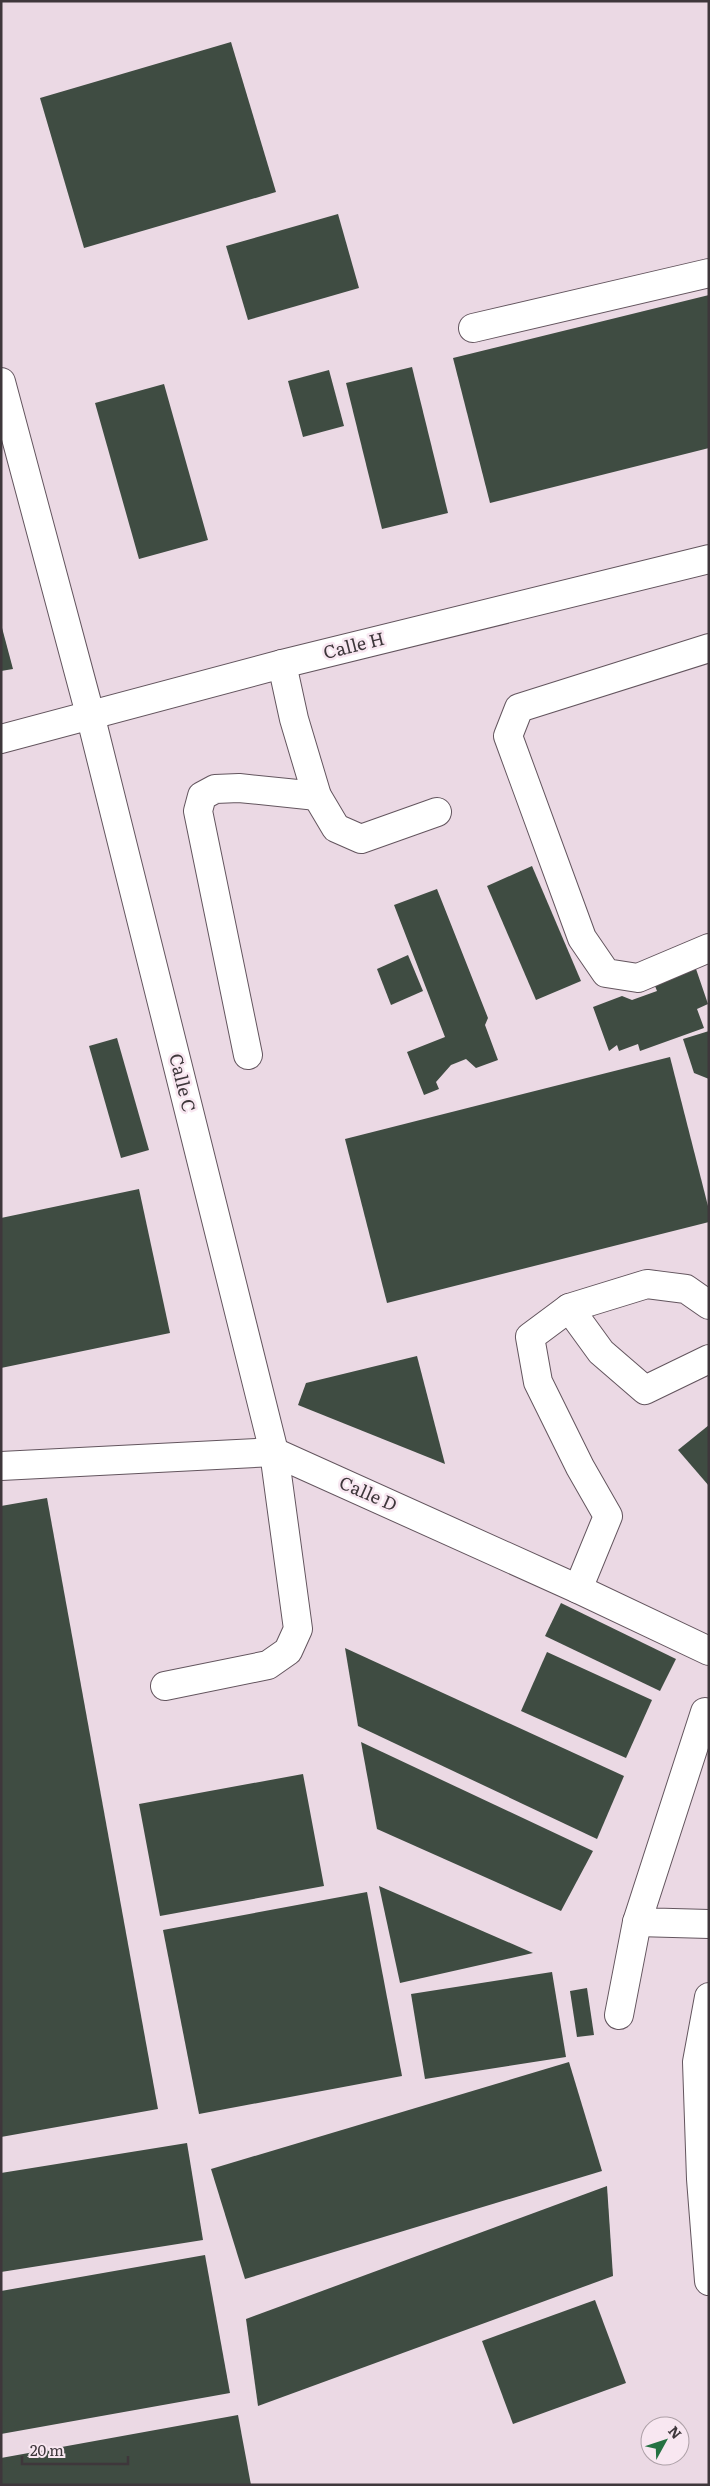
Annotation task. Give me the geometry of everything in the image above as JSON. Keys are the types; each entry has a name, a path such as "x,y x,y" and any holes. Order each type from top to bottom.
{"street":[{"path":"473,328 709,273"},
{"name":"Calle C","path":"1,382 90,714 274,1452 298,1629 288,1651 268,1665 165,1686"},
{"name":"Calle H","path":"1,739 282,664 709,559"},
{"path":"709,648 519,708 508,736 582,938 606,973 638,978 709,948"},
{"path":"282,664 294,719 317,796 336,828 361,840 437,812"},
{"path":"248,1055 198,811 202,796 215,788 239,788 317,796"},
{"path":"578,1589 608,1516 580,1467 538,1382 530,1337 568,1308 647,1284 686,1289 709,1305"},
{"path":"568,1308 601,1352 646,1390 709,1359"},
{"name":"Calle D","path":"1,1466 274,1452 578,1589 709,1652"},
{"path":"619,2015 637,1922 705,1712"},
{"path":"637,1922 709,1924"},
{"path":"709,1997 697,2062 701,2178 709,2280"}],"building":[{"path":"231,42 276,192 84,248 40,98"},
{"path":"338,214 359,288 248,320 226,246"},
{"path":"709,295 709,448 490,503 453,358"},
{"path":"412,367 448,513 382,529 346,383"},
{"path":"329,370 344,426 303,437 288,381"},
{"path":"164,384 208,540 139,559 95,403"},
{"path":"1,624 13,669 1,671"},
{"path":"532,866 581,981 536,1000 487,886"},
{"path":"437,889 488,1018 485,1025 498,1060 476,1068 466,1059 451,1065 436,1082 439,1089 424,1095 407,1052 445,1037 394,905"},
{"path":"408,955 423,991 391,1005 377,969"},
{"path":"695,966 708,1004 697,1009 704,1028 640,1051 638,1044 619,1051 617,1045 609,1051 593,1007 622,996 632,1000 657,991 653,981"},
{"path":"709,1031 709,1079 694,1073 683,1039"},
{"path":"117,1038 149,1150 121,1158 89,1046"},
{"path":"670,1057 709,1210 709,1222 387,1303 345,1139"},
{"path":"139,1189 170,1333 1,1368 1,1218"},
{"path":"417,1356 445,1464 298,1405 306,1383"},
{"path":"709,1425 709,1486 678,1450"},
{"path":"47,1498 158,2109 1,2137 1,1506"},
{"path":"561,1603 676,1659 660,1691 545,1636"},
{"path":"345,1648 624,1776 597,1839 358,1726"},
{"path":"547,1652 652,1700 626,1758 521,1711"},
{"path":"361,1742 593,1851 561,1911 377,1829"},
{"path":"303,1774 324,1886 160,1916 139,1804"},
{"path":"379,1886 533,1953 400,1983"},
{"path":"367,1892 402,2076 199,2114 163,1930"},
{"path":"552,1972 566,2057 425,2079 411,1994"},
{"path":"587,1988 594,2035 577,2037 570,1991"},
{"path":"569,2062 602,2171 245,2279 211,2169"},
{"path":"187,2143 203,2240 1,2272 1,2173"},
{"path":"607,2186 613,2276 258,2406 246,2319"},
{"path":"205,2255 230,2393 1,2434 1,2291"},
{"path":"595,2300 626,2383 513,2424 482,2341"},
{"path":"238,2415 251,2485 1,2485 1,2458"}]}
